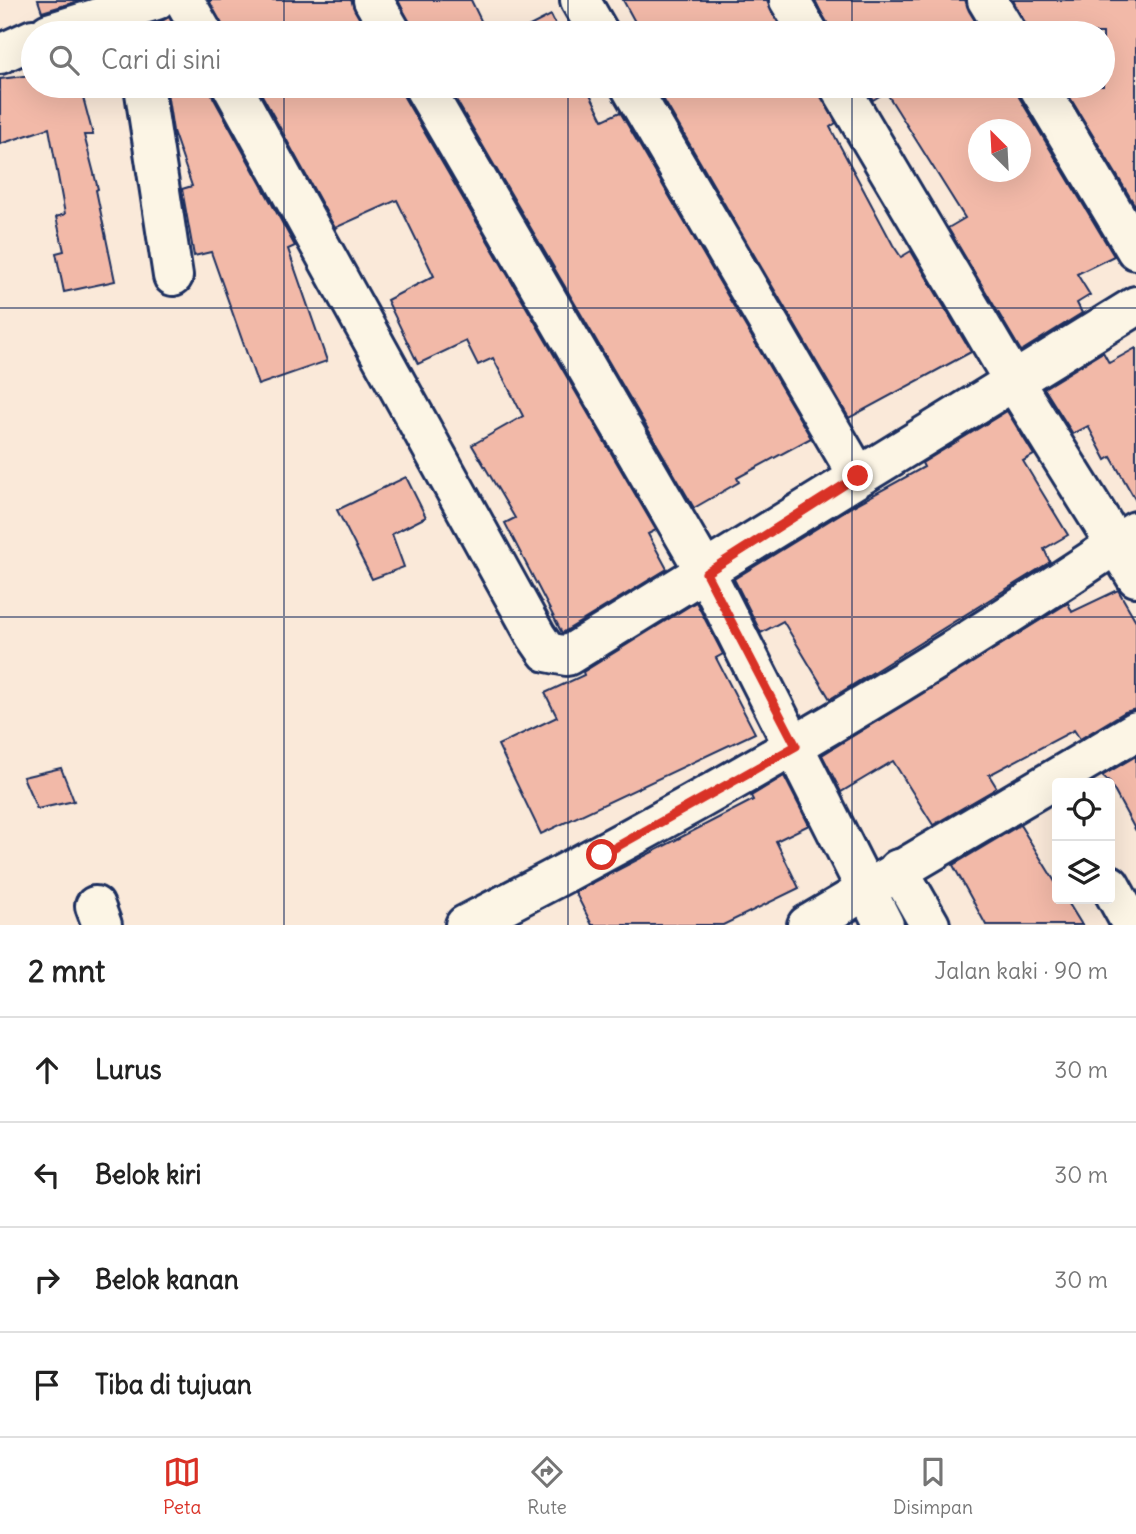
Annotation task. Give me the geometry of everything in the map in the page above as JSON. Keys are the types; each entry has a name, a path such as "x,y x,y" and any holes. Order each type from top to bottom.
{"street":[{"path":"184,0 195,21"},
{"path":"373,0 385,21"},
{"path":"580,0 593,21"},
{"path":"789,0 801,21"},
{"path":"987,0 1000,21"},
{"path":"107,21 141,14"},
{"path":"0,54 21,44"},
{"path":"146,98 173,275"},
{"path":"239,98 547,652 567,656 706,573 858,476 1136,306"},
{"path":"430,98 706,573 796,746 882,878 930,925"},
{"path":"637,98 858,476"},
{"path":"846,98 1013,380 1127,537 1136,577"},
{"path":"1045,98 1136,250"},
{"path":"464,925 602,855 796,746 1127,537"},
{"path":"1067,778 1136,731"},
{"path":"807,925 882,878 1052,788"},
{"path":"882,878 884,925"},
{"path":"1115,894 1132,925"}],"building":[{"path":"38,0 82,0 42,12"},
{"path":"209,0 351,0 361,21 219,21"},
{"path":"398,0 471,0 481,21 408,21"},
{"path":"623,0 767,0 778,21 634,21"},
{"path":"815,0 965,0 976,21 825,21"},
{"path":"1013,0 1136,0 1136,207 1070,98 1115,98 1115,21 1023,21"},
{"path":"551,15 554,21 539,21"},
{"path":"21,76 21,98 83,98 93,135 84,135 98,189 96,190 115,281 64,292 56,253 64,251 56,217 65,214 49,128 0,144 0,79"},
{"path":"168,98 214,98 295,246 288,249 327,361 258,385 211,252 194,256 182,189 192,186 173,131"},
{"path":"264,98 405,98 656,530 648,534 667,569 562,633 505,523 515,518 472,445 523,416 493,358 478,365 466,341 418,364 387,300 434,276 397,200 335,228"},
{"path":"455,98 592,98 603,120 620,112 811,438 737,478 739,482 694,508"},
{"path":"663,98 823,98 836,123 830,127 893,245 901,257 911,251 971,352 849,418"},
{"path":"890,98 1020,98 1114,256 1077,274 1090,295 1077,303 1082,313 1021,351 948,228 965,218"},
{"path":"1136,348 1136,501 1111,457 1106,460 1088,426 1073,434 1044,388 1103,352 1109,363"},
{"path":"1007,411 1034,455 1023,461 1068,535 1044,549 1050,562 830,699 783,621 761,633 734,579 853,506 924,467 922,463"},
{"path":"406,477 426,517 392,534 404,567 372,579 337,510"},
{"path":"1118,590 1136,621 1136,709 1125,712 1080,739 1074,730 989,775 997,788 933,825 893,761 841,792 822,755 1068,603 1072,612"},
{"path":"696,602 723,654 716,658 755,733 541,834 498,745 557,717 545,693 584,675 583,672"},
{"path":"1136,756 1136,831 1115,792 1115,778 1102,776"},
{"path":"61,768 74,801 37,809 23,777"},
{"path":"784,776 809,825 776,841 799,888 723,925 592,925 575,892 753,800 751,796"},
{"path":"1020,825 1052,877 1052,904 1069,904 1082,925 986,925 953,865"}],"route":[{"path":"602,855 796,746 706,573 858,476"}]}
